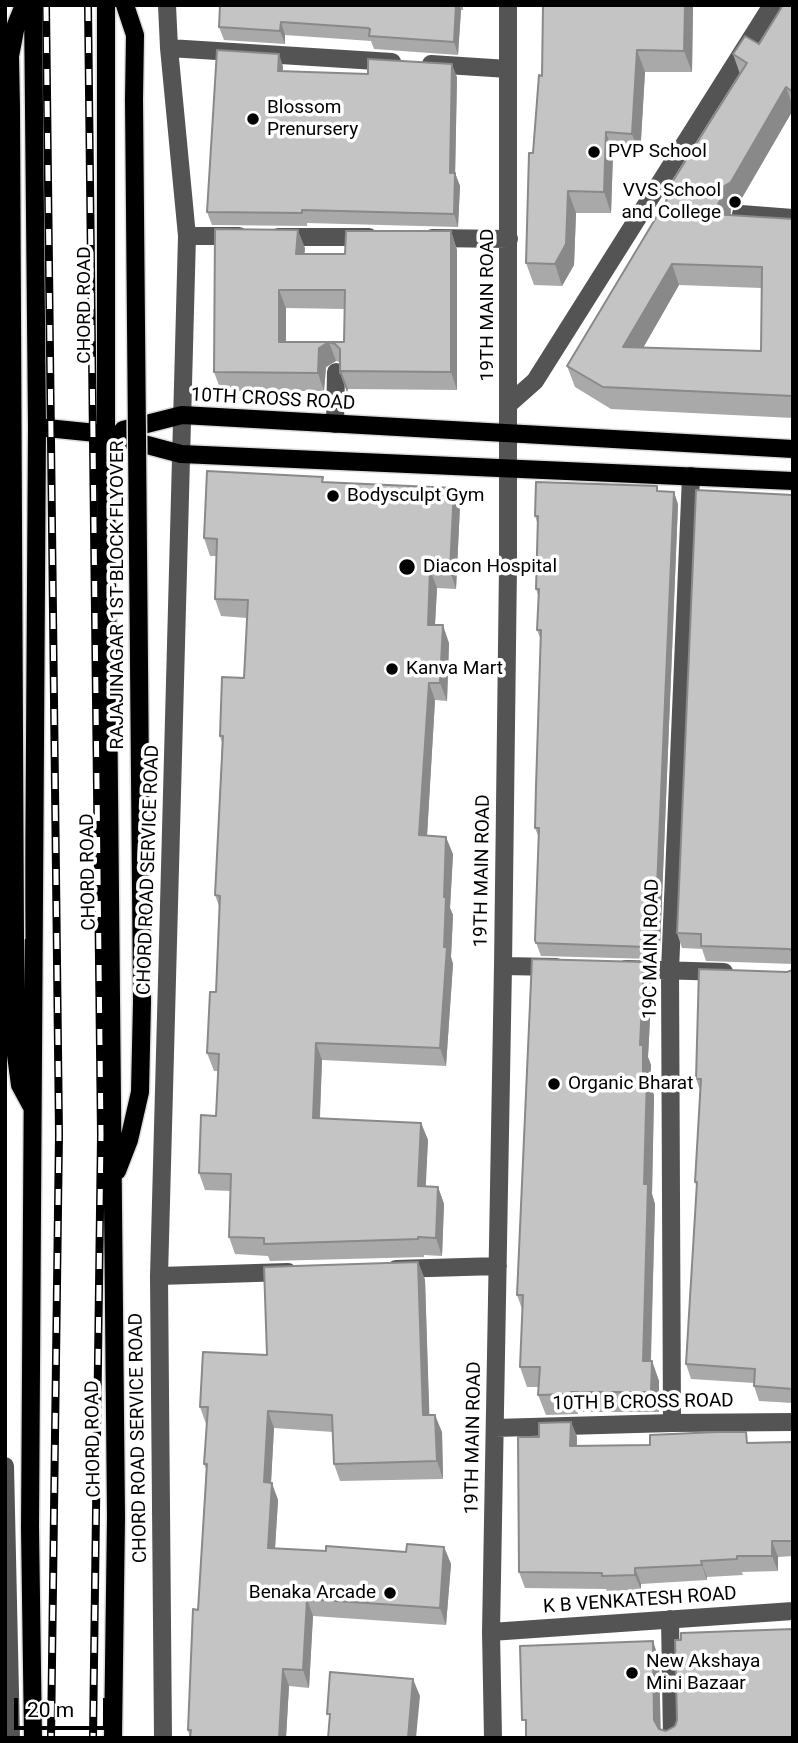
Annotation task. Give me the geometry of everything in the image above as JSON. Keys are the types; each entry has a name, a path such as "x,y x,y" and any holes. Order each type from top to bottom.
{"main road":[{"path":"24,5 16,25 10,56 15,939 16,1055 20,1085 33,1109"},
{"path":"33,5 37,427 30,1527 33,1738"},
{"name":"CHORD ROAD","path":"106,5 106,434 116,1517 113,1738"},
{"name":"RAJAJINAGAR 1ST BLOCK FLYOVER","path":"113,1181 129,1140 140,1092 142,1002 135,35 125,5"},
{"name":"10TH CROSS ROAD","path":"106,434 182,415 793,449"},
{"path":"37,427 106,434 181,454 793,481"}],"street":[{"name":"CHORD ROAD SERVICE ROAD","path":"163,1738 159,1276 187,236 167,5"},
{"name":"19TH MAIN ROAD","path":"494,1738 491,1632 509,434 508,5"},
{"path":"509,404 535,381 772,5"},
{"path":"169,48 508,69"},
{"path":"741,214 793,218"},
{"path":"187,236 383,238"},
{"path":"411,238 509,239"},
{"path":"335,424 336,372"},
{"path":"5,424 37,427"},
{"name":"19C MAIN ROAD","path":"673,1423 670,970 691,476"},
{"path":"503,966 573,967"},
{"path":"615,968 738,973"},
{"path":"376,1269 498,1266"},
{"path":"159,1276 308,1271"},
{"name":"10TH B CROSS ROAD","path":"495,1427 793,1422"},
{"path":"5,1466 11,1738"},
{"path":"6,1527 30,1527"},
{"name":"K B VENKATESH ROAD","path":"491,1632 793,1611"},
{"path":"670,1619 672,1738"}],"building":[{"path":"220,5 456,5 454,42 369,36 368,28 281,22 280,31 219,27"},
{"path":"543,5 685,5 684,51 637,50 632,134 606,132 604,192 568,191 566,244 555,264 526,263 529,153 533,153 539,75 542,76"},
{"path":"783,5 793,5 793,92 786,87 731,182 723,187 723,196 712,214 793,219 793,396 603,387 567,366 669,196 664,195 747,63 733,54 745,36 759,44","holes":["672,264 762,267 761,351 623,347"]},
{"path":"217,50 279,54 278,71 368,74 368,59 452,64 450,173 455,173 454,214 302,210 302,213 207,212"},
{"path":"215,229 298,230 296,254 345,254 346,231 451,231 451,372 340,373 340,349 329,342 319,348 318,373 214,372","holes":["279,290 345,290 344,342 279,342"]},
{"path":"207,471 323,477 322,482 454,488 450,571 430,570 428,625 443,625 440,683 429,683 419,835 446,837 444,947 447,947 440,1048 316,1043 313,1118 421,1123 418,1186 438,1187 436,1238 264,1244 264,1238 229,1237 231,1174 199,1173 201,1115 216,1116 219,1054 207,1053 210,992 216,992 220,896 215,895 223,736 220,736 222,677 244,678 248,600 215,599 217,539 204,538"},
{"path":"536,482 657,486 657,491 674,492 655,934 648,934 648,947 536,943 535,940 539,828 535,828 541,630 537,630 539,589 536,589"},
{"path":"696,490 793,495 793,951 701,946 701,934 677,933"},
{"path":"532,959 644,962 640,1045 643,1045 643,1075 647,1075 644,1184 648,1184 643,1361 652,1361 651,1392 571,1392 538,1395 540,1367 520,1367 523,1295 517,1295"},
{"path":"699,969 793,970 793,1389 754,1386 755,1369 686,1364 701,1079 696,1079"},
{"path":"418,1262 423,1415 435,1415 437,1461 334,1464 332,1415 268,1411 264,1482 272,1483 268,1548 326,1551 326,1546 406,1552 407,1544 444,1547 440,1608 307,1599 303,1670 283,1669 279,1738 190,1738 191,1730 188,1730 193,1609 198,1610 207,1464 204,1464 208,1407 200,1407 203,1352 267,1355 264,1267"},
{"path":"571,1422 570,1446 650,1445 650,1435 717,1432 746,1432 747,1443 793,1442 793,1541 772,1541 772,1556 737,1556 737,1559 701,1561 702,1565 635,1568 635,1575 519,1572 518,1437 539,1437 539,1423"},
{"path":"793,1629 793,1738 526,1738 526,1720 522,1720 520,1646 653,1641 654,1720 659,1729 666,1731 675,1726 677,1720 675,1640 681,1640 681,1633"},
{"path":"330,1672 413,1679 408,1738 328,1738"}],"railway":[{"path":"46,5 59,1134 51,1738"},
{"path":"88,5 101,1135 93,1738"}],"place":[{"name":"Blossom Prenursery","path":"253,119"},
{"name":"PVP School","path":"594,152"},
{"name":"VVS School and College","path":"735,202"},
{"name":"Bodysculpt Gym","path":"333,496"},
{"name":"Diacon Hospital","path":"407,567"},
{"name":"Kanva Mart","path":"392,669"},
{"name":"Organic Bharat","path":"554,1084"},
{"name":"Benaka Arcade","path":"390,1593"},
{"name":"New Akshaya Mini Bazaar","path":"632,1673"}]}
